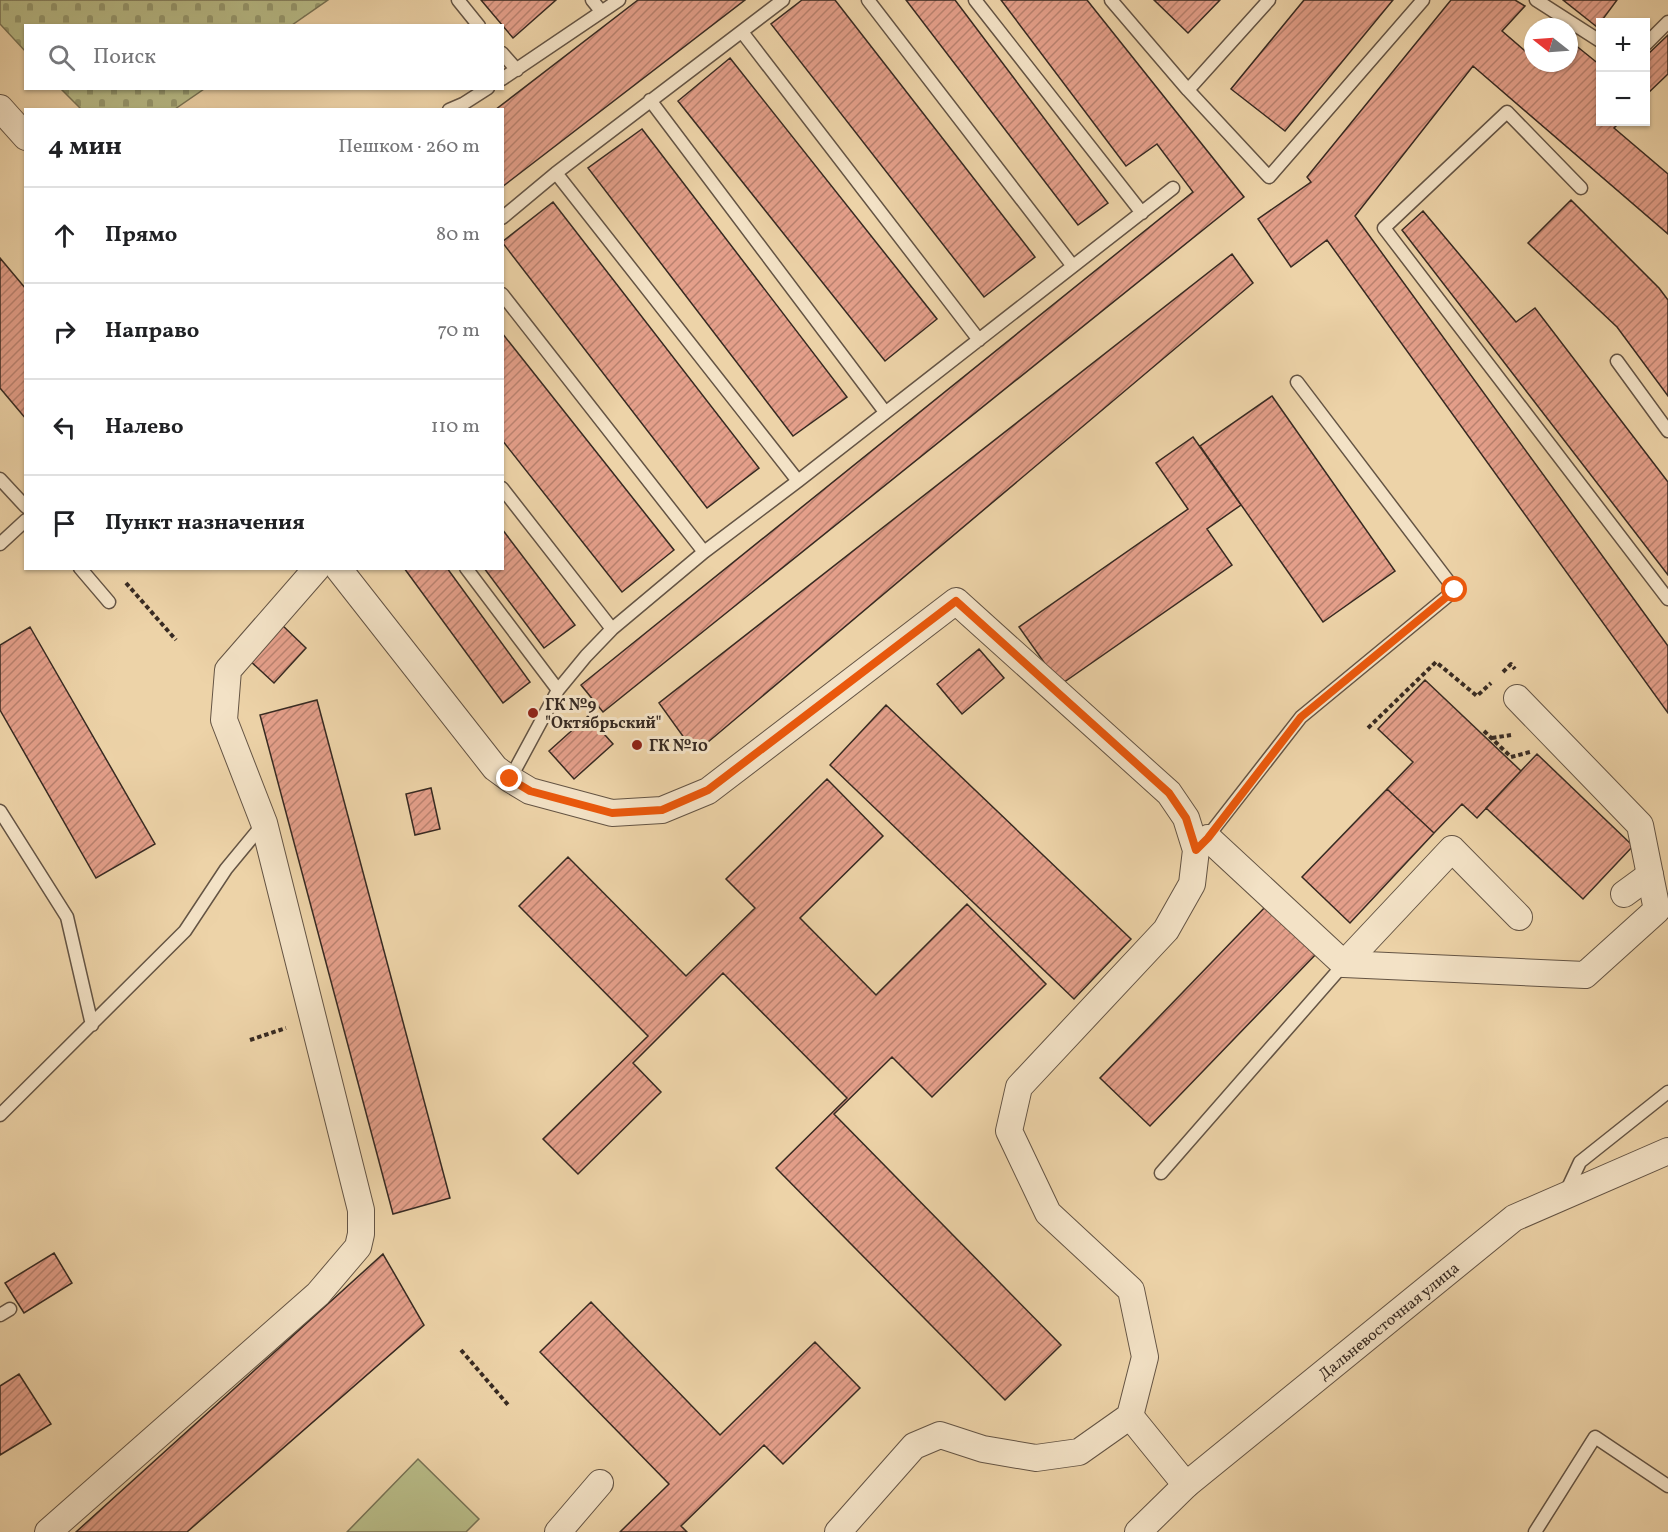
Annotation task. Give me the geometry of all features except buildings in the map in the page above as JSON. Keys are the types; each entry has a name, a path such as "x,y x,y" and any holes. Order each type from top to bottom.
{"street":[{"path":"0,108 24,135"},
{"path":"48,1532 318,1294 358,1247 361,1234 361,1210 264,823 224,720 228,670 315,570"},
{"path":"340,570 495,768 530,791 612,813 662,810 708,790 956,601 1169,793 1202,844 1344,964 1585,975 1657,910 1640,825 1517,698"},
{"path":"838,1532 914,1446 940,1436 983,1449 1036,1458 1079,1452 1130,1416 1145,1357 1131,1290 1048,1213 1009,1131 1019,1087 1166,930 1192,884 1202,844"},
{"path":"1344,964 1452,849 1519,917"},
{"path":"1624,894 1650,875"},
{"name":"Дальневосточная улица","path":"1138,1532 1186,1485 1514,1218 1668,1151"},
{"path":"1130,1416 1186,1485"},
{"path":"558,1532 600,1484"}],"lane":[{"path":"458,0 477,24"},
{"path":"591,0 601,11"},
{"path":"504,78 619,0"},
{"path":"504,216 650,100 783,0"},
{"path":"868,0 1072,265"},
{"path":"975,0 1142,213"},
{"path":"1111,0 1188,90 1269,177 1422,0"},
{"path":"1188,90 1269,0"},
{"path":"1536,0 1596,38"},
{"path":"1650,41 1668,22"},
{"path":"742,32 979,340"},
{"path":"504,55 517,70"},
{"path":"459,107 485,90"},
{"path":"650,100 885,412"},
{"path":"1581,188 1506,112 1384,228 1668,598"},
{"path":"556,173 798,481"},
{"path":"510,779 558,690 612,629 704,552 1173,188"},
{"path":"504,297 704,552"},
{"path":"1617,361 1668,431"},
{"path":"1202,844 1301,717 1455,590 1297,382"},
{"path":"0,479 24,505"},
{"path":"504,491 612,629"},
{"path":"0,544 24,522"},
{"path":"82,570 109,602"},
{"path":"468,570 558,690"},
{"path":"0,811 67,917 92,1025"},
{"path":"0,1115 185,931 226,869 264,823"},
{"path":"1161,1173 1344,964"},
{"path":"1564,1196 1580,1162 1668,1092"},
{"path":"1535,1532 1595,1437 1668,1486"}],"path":[{"path":"126,583 176,640"},
{"path":"250,1040 313,1019"},
{"path":"461,1350 509,1406"}],"green space":[{"path":"0,0 328,0 293,24 24,24 24,50 0,24"},
{"path":"62,90 203,90 176,108 80,108"},
{"path":"418,1459 479,1519 466,1532 347,1532"}],"place":[{"name":"ГК №9 \"Октябрьский\"","path":"533,713"},
{"name":"ГК №10","path":"637,745"}],"route":[{"path":"510,779 530,791 612,813 662,810 708,790 956,601 1169,793 1186,818 1196,850 1208,838 1301,717 1455,590"}]}
